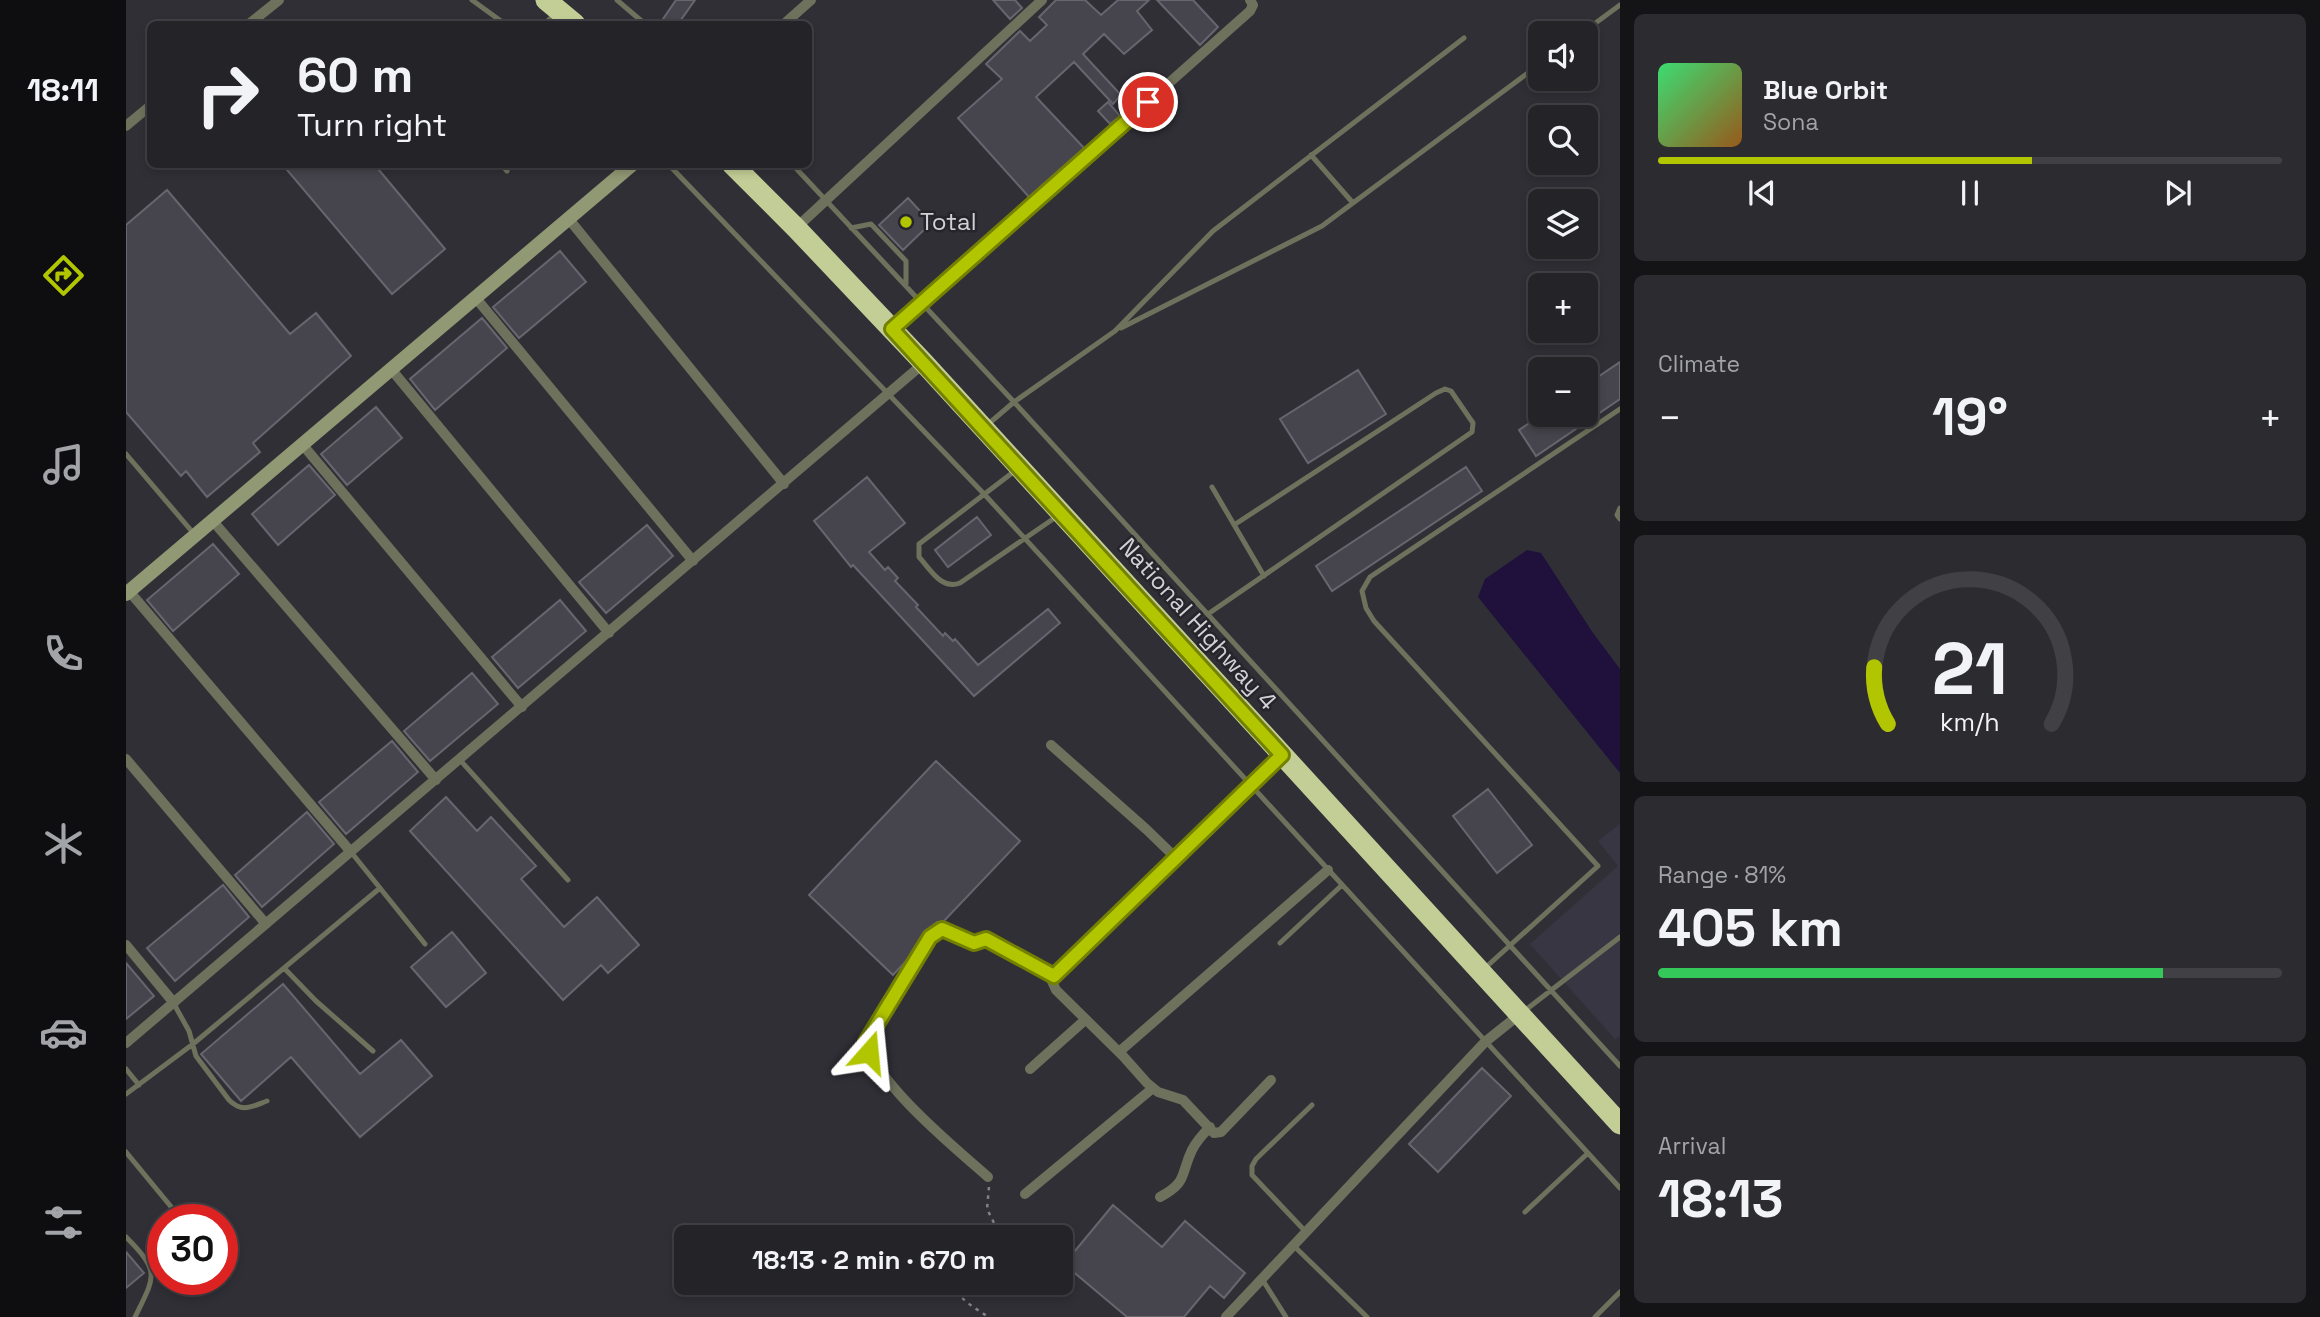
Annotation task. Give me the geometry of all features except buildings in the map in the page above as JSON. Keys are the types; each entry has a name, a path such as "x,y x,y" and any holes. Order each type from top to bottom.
{"highway":[{"path":"550,12 569,21"},
{"name":"National Highway 4","path":"736,168 924,363 1620,1124"}],"street":[{"path":"253,21 279,0"},
{"path":"787,21 811,0"},
{"path":"796,228 1042,0"},
{"path":"892,329 1250,11 1253,5 1250,0"},
{"path":"126,127 147,109"},
{"path":"351,852 127,593 628,168"},
{"path":"568,218 785,484"},
{"path":"475,297 693,561"},
{"path":"126,1043 924,363"},
{"path":"391,369 609,633"},
{"path":"302,444 522,707"},
{"path":"212,520 436,780"},
{"path":"1051,745 1175,858"},
{"path":"1271,1080 1221,1132 1214,1133 1183,1100 1153,1088 1085,1020 1051,983 1051,978 1282,755"},
{"path":"126,760 266,925"},
{"path":"1119,1052 1328,870"},
{"path":"988,1177 922,1118 875,1063 866,1042 930,937 942,929 974,943 986,939 1054,976"},
{"path":"126,945 174,1003"},
{"path":"1226,1317 1485,1042 1520,1014"},
{"path":"1030,1069 1085,1020"},
{"path":"1025,1194 1153,1088"},
{"path":"1160,1197 1175,1189 1185,1174 1192,1151 1210,1127"}],"lane":[{"path":"472,0 501,21"},
{"path":"617,0 642,21"},
{"path":"1598,21 1620,5"},
{"path":"1115,331 1213,231 1464,37"},
{"path":"984,428 1014,402 1115,331 1322,226 1528,73"},
{"path":"1311,155 1353,203"},
{"path":"672,168 985,495 1620,1188"},
{"path":"797,168 1620,1066"},
{"path":"851,228 871,224 906,261 906,285"},
{"path":"1208,614 1472,432 1474,424 1451,391 1436,393 1234,525"},
{"path":"1480,972 1598,866 1374,621 1366,608 1362,591 1370,577 1620,409"},
{"path":"126,454 195,535"},
{"path":"1019,467 919,544 919,557 943,583 951,586 960,583 1062,513"},
{"path":"1212,487 1264,576"},
{"path":"1620,509 1617,515 1620,519"},
{"path":"460,761 568,880"},
{"path":"351,852 425,944"},
{"path":"1280,943 1342,885"},
{"path":"126,1094 193,1044 380,888"},
{"path":"1520,1014 1620,937"},
{"path":"285,969 316,1001 373,1051"},
{"path":"174,1003 196,1056 236,1107 244,1110 267,1101"},
{"path":"126,1069 139,1085"},
{"path":"1306,1232 1251,1171 1256,1159 1312,1105"},
{"path":"126,1152 169,1204"},
{"path":"1525,1212 1588,1153"},
{"path":"126,1237 139,1250 152,1270 152,1283 135,1317"},
{"path":"1293,1246 1367,1317"},
{"path":"1262,1279 1286,1317"},
{"path":"1595,1317 1620,1292"}],"path":[{"path":"988,1177 990,1194 987,1209 994,1225"},
{"path":"960,1295 988,1317"}],"shaded area":[{"path":"1527,550 1541,553 1620,669 1620,773 1478,597 1485,579"},
{"path":"1620,824 1620,1036 1615,1039 1530,944 1618,866 1598,841"}],"place":[{"name":"Total","path":"906,222"}],"route":[{"path":"869,1052 866,1042 930,937 936,932 942,929 974,943 986,939 1054,976 1282,755 892,329 1148,102"}]}
